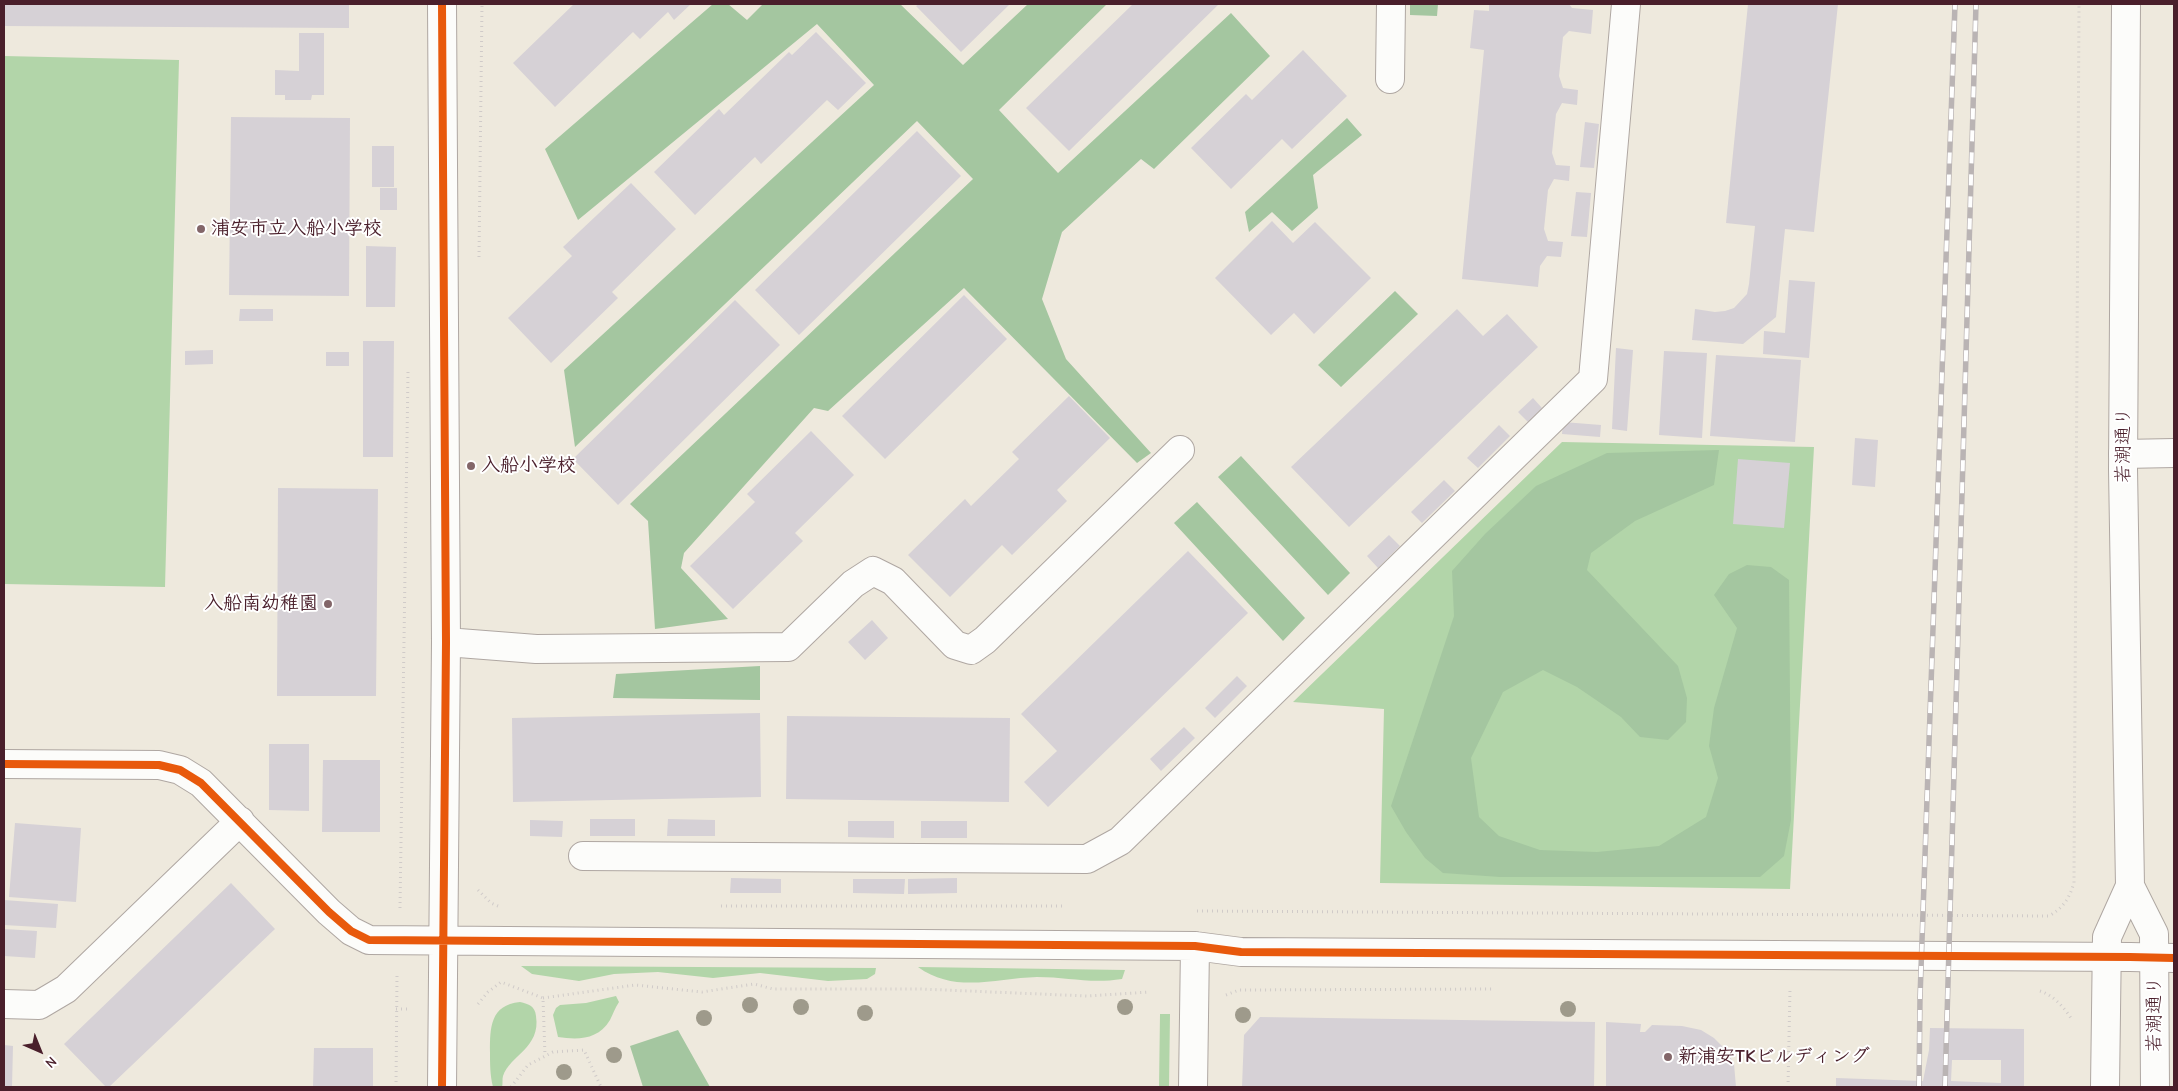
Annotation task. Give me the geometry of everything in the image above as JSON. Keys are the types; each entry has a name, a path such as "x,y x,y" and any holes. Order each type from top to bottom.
{"street":[{"path":"442,4 446,642 442,1087"},
{"path":"1390,79 1391,4"},
{"path":"583,856 1087,859 1120,841 1593,379 1626,4"},
{"name":"若潮通り","path":"2105,1087 2107,937 2130,886 2123,454 2126,4"},
{"path":"446,642 536,649 788,647 852,584 873,571 893,581 955,645 970,650 985,640 1180,450"},
{"path":"2123,454 2174,453"},
{"path":"4,764 159,765 180,770 202,783 329,912 351,931 368,940 1195,946 1242,952 2107,958 2130,956 2164,958"},
{"path":"4,1004 39,1005 66,989 240,821"},
{"name":"若潮通り","path":"2130,886 2164,958 2155,1087"},
{"path":"1193,1087 1195,946"}],"path":[{"path":"1187,911 2049,916 2061,909 2070,896 2074,883 2079,4"},
{"path":"396,1087 396,1009 400,941 408,372"},
{"path":"476,882 478,891 491,903 500,907"},
{"path":"721,906 1066,906"},
{"path":"478,1009 478,1002 501,982 543,998 635,985 702,992 754,984 774,989 921,989 1087,996 1150,992"},
{"path":"1239,990 1495,989"},
{"path":"1780,989 1800,989"},
{"path":"1788,1087 1790,989"},
{"path":"2033,991 2042,991 2056,1000 2068,1013 2075,1025"},
{"path":"543,998 545,1056"},
{"path":"511,1087 528,1065 552,1052 584,1050 602,1087"}],"green space":[{"path":"713,4 728,4 747,20 763,4 900,4 963,65 1028,4 1107,4 999,110 1058,173 1231,13 1270,56 1154,169 1141,159 1062,232 1042,299 1066,359 1151,453 1137,463 964,288 828,411 814,408 684,553 681,568 728,619 655,629 648,521 630,504 973,179 917,121 575,447 564,370 874,85 817,24 578,220 545,149"},
{"path":"1410,4 1438,4 1437,16 1410,15"},
{"path":"4,56 179,60 165,587 4,584"},
{"path":"1347,118 1362,135 1313,175 1318,208 1292,231 1272,212 1249,232 1245,212"},
{"path":"1395,291 1418,314 1341,387 1318,365"},
{"path":"1562,442 1814,447 1790,889 1380,883 1384,709 1293,702"},
{"path":"1719,450 1714,485 1635,521 1591,553 1587,570 1678,666 1687,698 1686,722 1668,740 1640,737 1621,717 1577,687 1543,670 1503,692 1471,758 1479,817 1499,836 1540,850 1597,852 1659,846 1706,817 1718,778 1709,746 1714,708 1737,628 1714,595 1729,574 1747,565 1771,567 1789,580 1791,820 1784,856 1760,877 1500,877 1443,873 1425,858 1406,832 1391,806 1454,616 1452,571 1485,534 1536,486 1607,453"},
{"path":"1241,456 1350,573 1328,595 1218,477"},
{"path":"1197,502 1305,618 1283,641 1174,523"},
{"path":"760,666 760,700 613,698 616,674"},
{"path":"521,966 876,968 875,974 867,979 828,981 760,973 713,978 658,972 614,974 579,981 532,974"},
{"path":"918,967 1125,970 1122,979 1110,980 1089,981 1037,977 961,982 932,975"},
{"path":"616,996 619,1002 610,1020 600,1032 580,1038 558,1037 553,1015 556,1008 560,1005 586,1003"},
{"path":"520,1002 529,1005 534,1010 536,1027 534,1036 530,1044 507,1069 503,1076 502,1087 493,1087 490,1070 490,1043 494,1019 503,1008"},
{"path":"1160,1014 1170,1014 1169,1087 1159,1087"},
{"path":"678,1030 710,1087 643,1087 630,1046"}],"building":[{"path":"4,4 349,4 349,28 4,26"},
{"path":"574,4 691,4 674,20 668,12 640,39 633,32 555,107 513,63"},
{"path":"919,4 1010,4 961,52 916,6"},
{"path":"1133,4 1219,4 1069,151 1026,108"},
{"path":"1489,4 1569,4 1572,8 1593,10 1591,34 1569,31 1563,37 1559,76 1563,88 1578,90 1577,105 1562,103 1556,114 1552,153 1556,165 1570,166 1569,181 1554,179 1548,190 1544,229 1548,241 1563,242 1561,257 1547,256 1540,266 1538,287 1462,279 1484,50 1470,48 1474,10 1489,11"},
{"path":"1748,4 1838,4 1814,232 1785,229 1776,317 1743,344 1692,340 1695,309 1715,312 1734,308 1747,294 1749,284 1755,226 1726,223"},
{"path":"816,32 866,83 838,110 827,100 761,164 755,157 695,215 654,172 719,109 724,115 789,52 792,55"},
{"path":"299,33 324,33 324,95 312,95 311,100 285,100 285,95 275,95 275,70 299,71"},
{"path":"1303,50 1347,96 1292,149 1282,139 1231,189 1191,148 1246,94 1252,100"},
{"path":"231,117 350,118 349,296 229,295"},
{"path":"1585,122 1599,124 1594,168 1580,167"},
{"path":"917,131 961,176 799,335 755,290"},
{"path":"372,146 394,146 394,187 372,187"},
{"path":"631,183 676,229 612,292 618,298 551,363 508,318 572,256 563,247"},
{"path":"380,188 397,188 397,210 380,210"},
{"path":"1576,192 1591,193 1587,237 1571,236"},
{"path":"1272,221 1293,243 1315,222 1371,278 1314,334 1294,313 1271,335 1215,278"},
{"path":"366,246 396,247 395,307 366,307"},
{"path":"1789,280 1815,282 1809,358 1763,354 1764,331 1785,333"},
{"path":"964,295 1007,339 885,459 842,416"},
{"path":"735,300 780,345 618,505 573,459"},
{"path":"240,309 273,309 273,321 239,321"},
{"path":"1457,309 1483,336 1507,314 1538,347 1349,527 1291,467"},
{"path":"363,341 394,341 393,457 363,457"},
{"path":"1616,348 1633,350 1627,431 1612,429"},
{"path":"213,350 213,364 185,365 185,351"},
{"path":"1664,351 1707,353 1702,438 1659,435"},
{"path":"326,352 349,352 349,366 326,366"},
{"path":"1716,355 1801,360 1795,442 1710,436"},
{"path":"1069,396 1110,438 1057,490 1067,501 1012,555 1002,545 950,597 908,555 965,499 971,506 1019,459 1012,452"},
{"path":"1533,398 1542,408 1528,422 1518,412"},
{"path":"1563,422 1601,425 1600,437 1562,434"},
{"path":"1499,425 1510,436 1478,468 1467,458"},
{"path":"811,431 854,475 795,533 803,541 733,609 690,566 755,502 747,494"},
{"path":"1855,438 1878,440 1875,487 1852,485"},
{"path":"1738,459 1790,463 1784,528 1733,524"},
{"path":"1444,480 1455,491 1422,523 1411,512"},
{"path":"278,488 378,489 376,696 277,696"},
{"path":"1389,535 1400,546 1378,568 1367,556"},
{"path":"1188,551 1248,613 1048,807 1024,782 1057,751 1021,714"},
{"path":"872,620 888,638 865,660 848,642"},
{"path":"1237,676 1247,686 1215,718 1205,708"},
{"path":"760,713 761,797 513,802 512,718"},
{"path":"787,716 1010,718 1009,802 786,799"},
{"path":"1184,727 1195,738 1161,771 1150,759"},
{"path":"269,744 309,744 309,811 269,810"},
{"path":"323,760 380,760 380,832 322,832"},
{"path":"590,819 635,819 635,836 590,836"},
{"path":"668,819 715,820 715,836 667,836"},
{"path":"530,820 563,821 562,837 530,836"},
{"path":"848,821 894,821 894,838 848,837"},
{"path":"921,821 967,821 967,838 921,838"},
{"path":"15,823 81,828 76,902 9,897"},
{"path":"731,878 781,879 781,893 730,893"},
{"path":"957,878 957,893 908,894 908,879"},
{"path":"853,879 905,879 904,894 853,893"},
{"path":"231,883 275,929 109,1087 106,1087 64,1044"},
{"path":"4,900 58,904 56,928 4,925"},
{"path":"4,929 37,931 35,958 4,956"},
{"path":"1260,1017 1595,1022 1594,1087 1242,1087 1244,1035"},
{"name":"新浦安TKビルディング","path":"1606,1022 1641,1024 1640,1032 1645,1032 1652,1025 1682,1026 1701,1030 1714,1038 1727,1051 1734,1064 1736,1087 1606,1087"},
{"path":"1930,1028 2024,1029 2024,1087 1836,1087 1836,1078 1923,1081 1929,1050","holes":["1952,1060 2001,1060 2001,1083 1951,1081"]},
{"path":"4,1045 13,1046 12,1087 4,1087"},
{"path":"314,1048 373,1048 373,1087 313,1087"}],"railway":[{"path":"1919,1087 1920,997 1955,4"},
{"path":"1945,1087 1976,4"}],"cycle path":[{"path":"442,4 446,642 442,1087"},
{"path":"4,764 159,765 180,770 201,783 329,912 351,931 369,940 1195,946 1241,952 2174,958"}],"place":[{"name":"浦安市立入船小学校","path":"201,229"},
{"name":"入船小学校","path":"471,466"},
{"name":"入船南幼稚園","path":"328,604"},
{"name":"新浦安TKビルディング","path":"1668,1057"}]}
